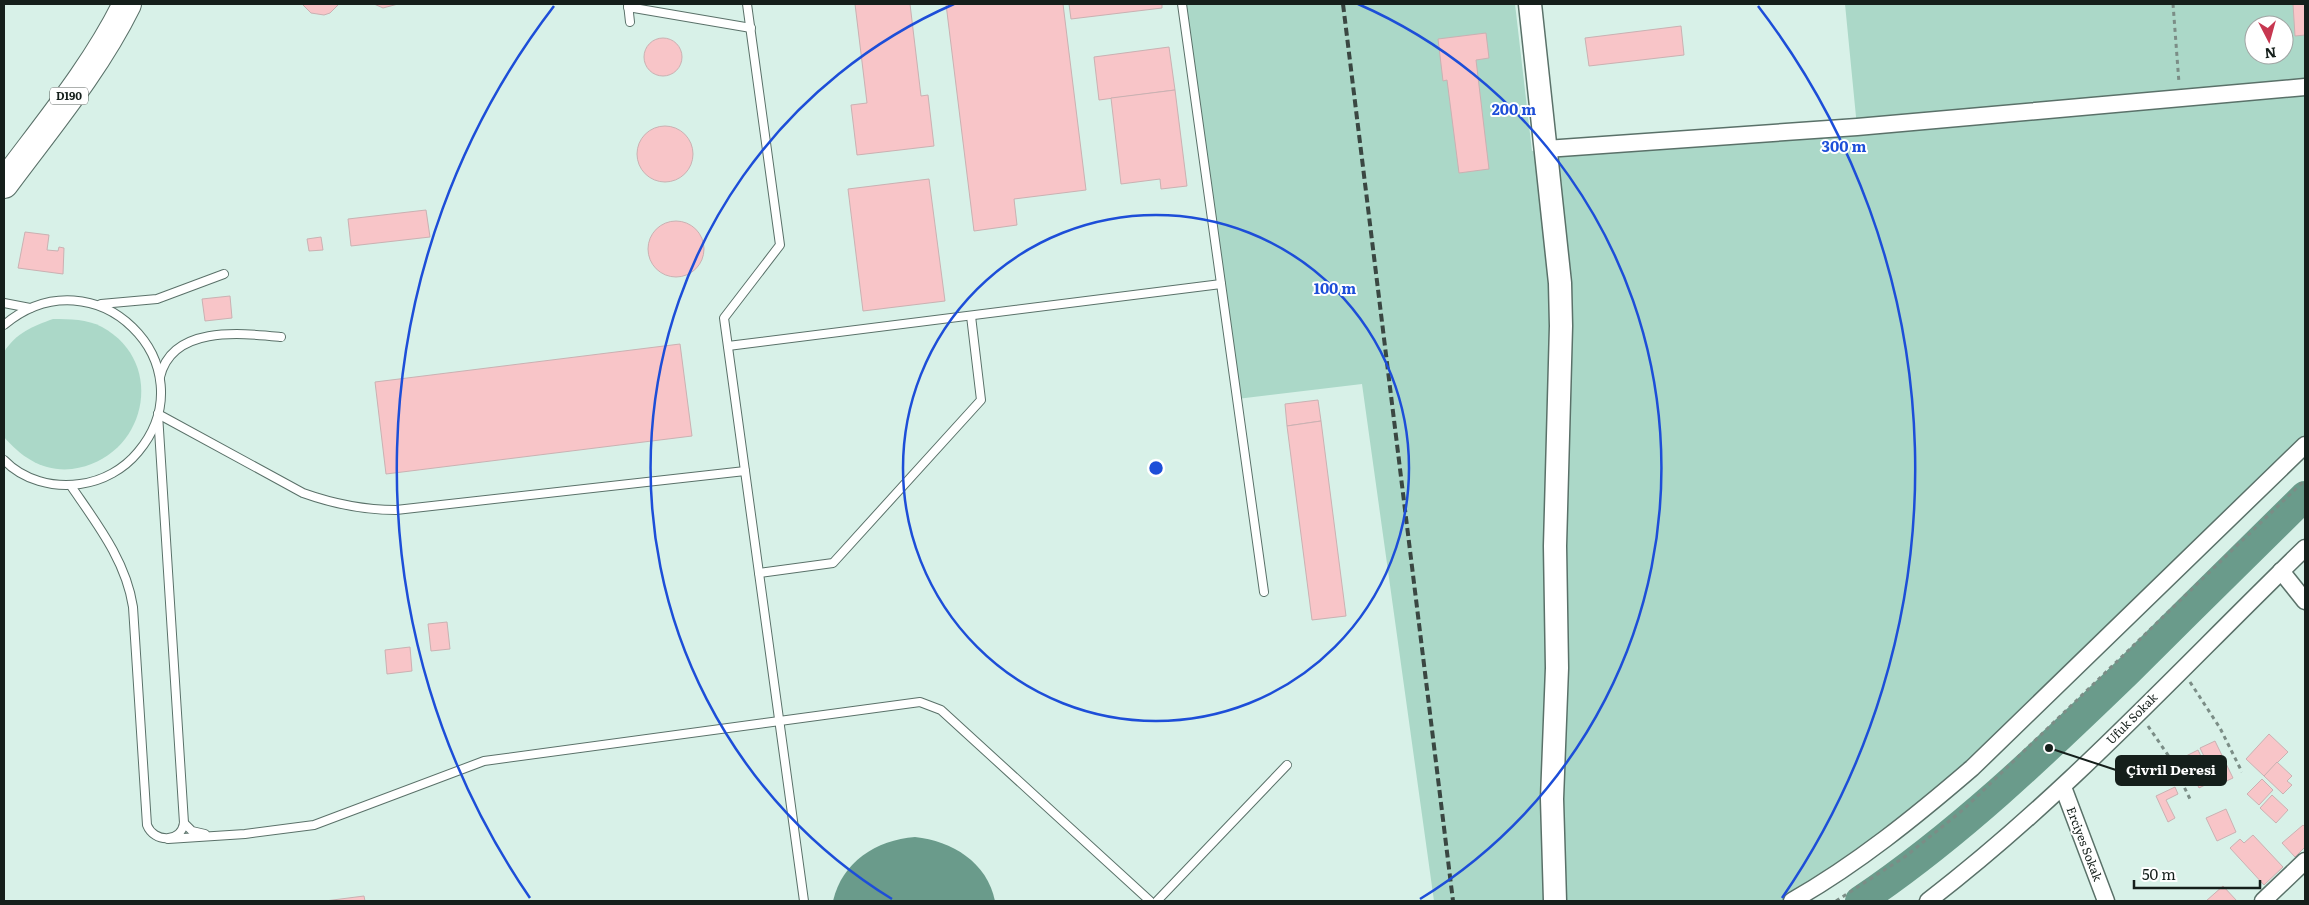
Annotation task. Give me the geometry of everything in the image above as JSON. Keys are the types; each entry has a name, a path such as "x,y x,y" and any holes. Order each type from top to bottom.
{"highway":[{"name":"D190","path":"4,159 93,36 110,4"},
{"name":"D190","path":"4,184 81,80 112,34 128,4"}],"street":[{"path":"1515,4 1545,284 1546,328 1540,564 1544,730 1552,799"},
{"path":"1530,4 1559,273 1561,326 1555,546 1556,704 1552,799 1555,901"},
{"path":"1546,149 1857,127 2305,87"},
{"path":"1792,901 1873,848 1916,816 1972,768 2305,445"},
{"name":"Ufuk Sokak","path":"1928,901 1964,873 2062,787 2305,548"},
{"path":"2281,572 2305,601"},
{"name":"Erciyes Sokak","path":"2062,787 2106,901"},
{"path":"2263,901 2305,861"}],"lane":[{"path":"747,4 780,245 724,318 804,901"},
{"path":"1182,4 1264,592"},
{"path":"630,22 628,5 751,28"},
{"path":"97,305 157,299 224,274"},
{"path":"728,346 1221,284"},
{"path":"4,325 30,308 63,300 97,305 113,312 139,334 152,355 159,380"},
{"path":"4,303 30,308"},
{"path":"759,573 833,563 981,400 971,316"},
{"path":"168,838 182,830 184,823 158,414 159,380 163,365 173,351 188,342 226,334 249,334 281,338"},
{"path":"158,414 303,493 328,502 372,510 396,510 745,471"},
{"path":"4,460 22,474 38,481 71,486 105,478 133,458 148,438 158,414"},
{"path":"71,486 115,554 131,594 148,825 152,833 158,837 244,834 314,825 484,761 920,702 941,710 1150,901"},
{"path":"1157,901 1287,765"},
{"path":"184,823 192,831 201,833 244,834"}],"path":[{"path":"2173,4 2181,98"},
{"path":"1836,901 1906,856 1964,809 2305,480"},
{"path":"2180,671 2208,707 2242,772"},
{"path":"2137,714 2162,744 2191,801"}],"shaded area":[{"path":"1182,4 1515,4 1532,151 1857,127 1845,4 2305,4 2305,445 1972,768 1792,901 1434,901 1362,384 1237,399"},
{"path":"53,319 72,319 102,327 123,343 136,363 141,385 140,408 131,429 117,448 97,462 72,469 52,468 34,462 18,451 4,437 4,352 20,335 39,324"},
{"path":"915,837 942,843 966,856 984,875 991,887 995,901 833,901 844,875 863,856 874,848 887,843"}],"building":[{"path":"302,4 339,4 330,13 324,15 311,13"},
{"path":"374,4 398,4 383,8"},
{"path":"855,4 910,4 921,96 928,95 934,146 857,155 851,105 867,103"},
{"path":"946,4 1063,4 1086,190 1014,199 1017,225 974,231"},
{"path":"1069,4 1162,4 1162,8 1071,19"},
{"path":"2293,4 2305,4 2305,35 2295,36"},
{"path":"1681,26 1684,55 1589,66 1585,38"},
{"path":"1486,33 1489,58 1476,60 1489,169 1459,173 1447,80 1443,81 1438,39"},
{"path":"663,38 676,44 682,57 676,70 663,76 650,70 644,57 650,44"},
{"path":"1169,47 1175,90 1099,100 1094,57"},
{"path":"1175,90 1187,186 1161,189 1160,179 1121,184 1111,98"},
{"path":"665,126 676,128 685,134 691,143 693,154 691,165 685,174 676,180 665,182 654,180 645,174 639,165 637,154 639,143 645,134 654,128"},
{"path":"929,179 945,301 863,311 848,189"},
{"path":"426,210 430,237 351,246 348,219"},
{"path":"676,221 687,223 696,229 702,238 704,249 702,260 696,269 687,275 676,277 665,275 656,269 650,260 648,249 650,238 656,229 665,223"},
{"path":"25,232 49,235 47,250 58,251 59,247 64,248 63,274 18,268"},
{"path":"321,237 323,250 309,251 307,239"},
{"path":"230,296 232,318 205,321 202,299"},
{"path":"680,344 692,436 386,474 375,382"},
{"path":"1318,400 1321,421 1287,426 1285,404"},
{"path":"1321,421 1346,616 1312,620 1287,426"},
{"path":"447,622 450,649 431,651 428,624"},
{"path":"410,647 412,671 387,674 385,650"},
{"path":"2269,734 2288,752 2264,776 2246,759"},
{"path":"2215,741 2233,778 2218,785 2200,748"},
{"path":"2198,750 2213,781 2199,788 2184,757"},
{"path":"2277,762 2292,776 2287,781 2292,785 2283,794 2264,776"},
{"path":"2262,779 2273,790 2259,805 2247,794"},
{"path":"2175,787 2178,794 2166,800 2175,818 2168,822 2156,796"},
{"path":"2272,795 2288,810 2276,823 2260,808"},
{"path":"2226,809 2236,832 2217,841 2206,818"},
{"path":"2303,825 2305,827 2305,847 2295,857 2282,843"},
{"path":"2253,835 2283,867 2264,885 2230,848 2240,839 2244,843"},
{"path":"2223,886 2237,901 2206,901"},
{"path":"364,896 365,901 325,901"}],"waterway":[{"path":"1860,901 1931,849 2031,763 2127,672 2305,496"}],"railway":[{"path":"1343,4 1453,901"}],"place":[{"name":"Çivril Deresi","path":"2049,748"}]}
